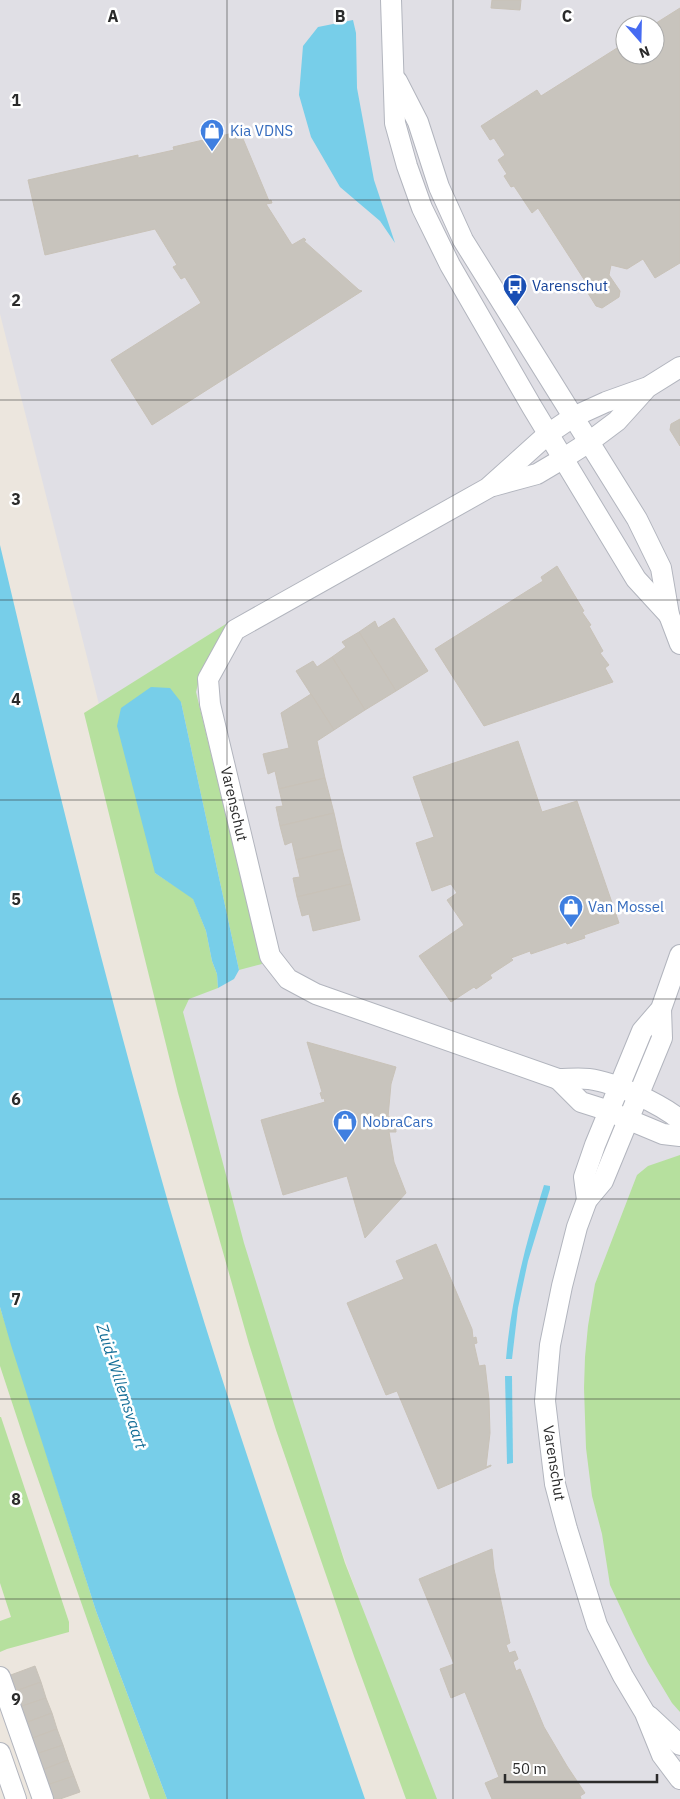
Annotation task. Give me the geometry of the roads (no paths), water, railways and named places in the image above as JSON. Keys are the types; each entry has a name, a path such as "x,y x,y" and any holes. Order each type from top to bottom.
{"street":[{"path":"391,0 395,123 407,166 422,208 450,265 548,434 636,578 669,615"},
{"path":"395,77 418,122 439,187 463,240 637,519 661,568 669,615 680,644"},
{"path":"648,387 680,367"},
{"name":"Varenschut","path":"619,1087 590,1080 558,1079 316,994 288,979 270,956 210,704 208,679 235,630 488,488 548,434 573,417 606,402 648,387"},
{"name":"Varenschut","path":"488,488 537,474 564,458 617,421 648,387"},
{"name":"Varenschut","path":"587,1200 584,1177 642,1031 661,1009 680,956"},
{"name":"Varenschut","path":"661,1009 662,1038 603,1181 587,1200 572,1244 550,1346 545,1401 554,1475 566,1528 597,1625 623,1676 645,1713 662,1755 680,1779"},
{"name":"Varenschut","path":"558,1079 581,1102 609,1112"},
{"path":"619,1087 672,1113 680,1120"},
{"path":"609,1112 663,1134 680,1136"},
{"path":"0,1676 43,1799"},
{"name":"Varenschut","path":"645,1713 680,1745"},
{"path":"0,1753 16,1799"}],"water":[{"path":"353,20 356,33 357,88 374,180 395,243 380,221 340,187 311,137 299,95 303,46 318,27"},
{"name":"Zuid-Willemsvaart","path":"0,545 90,912 172,1216 251,1467 365,1799 167,1799 96,1611 11,1345 0,1307"},
{"path":"151,687 170,688 181,702 239,970 234,979 218,988 217,974 212,961 206,931 193,899 155,873 117,726 121,708"},
{"path":"544,1185 550,1186 550,1189 528,1261 518,1308 512,1359 506,1359 520,1271"},
{"path":"505,1376 512,1376 513,1463 507,1464"}],"place":[{"name":"Kia VDNS","path":"212,152"},
{"name":"Varenschut","path":"515,307"},
{"name":"Van Mossel","path":"571,928"},
{"name":"NobraCars","path":"345,1143"}]}
